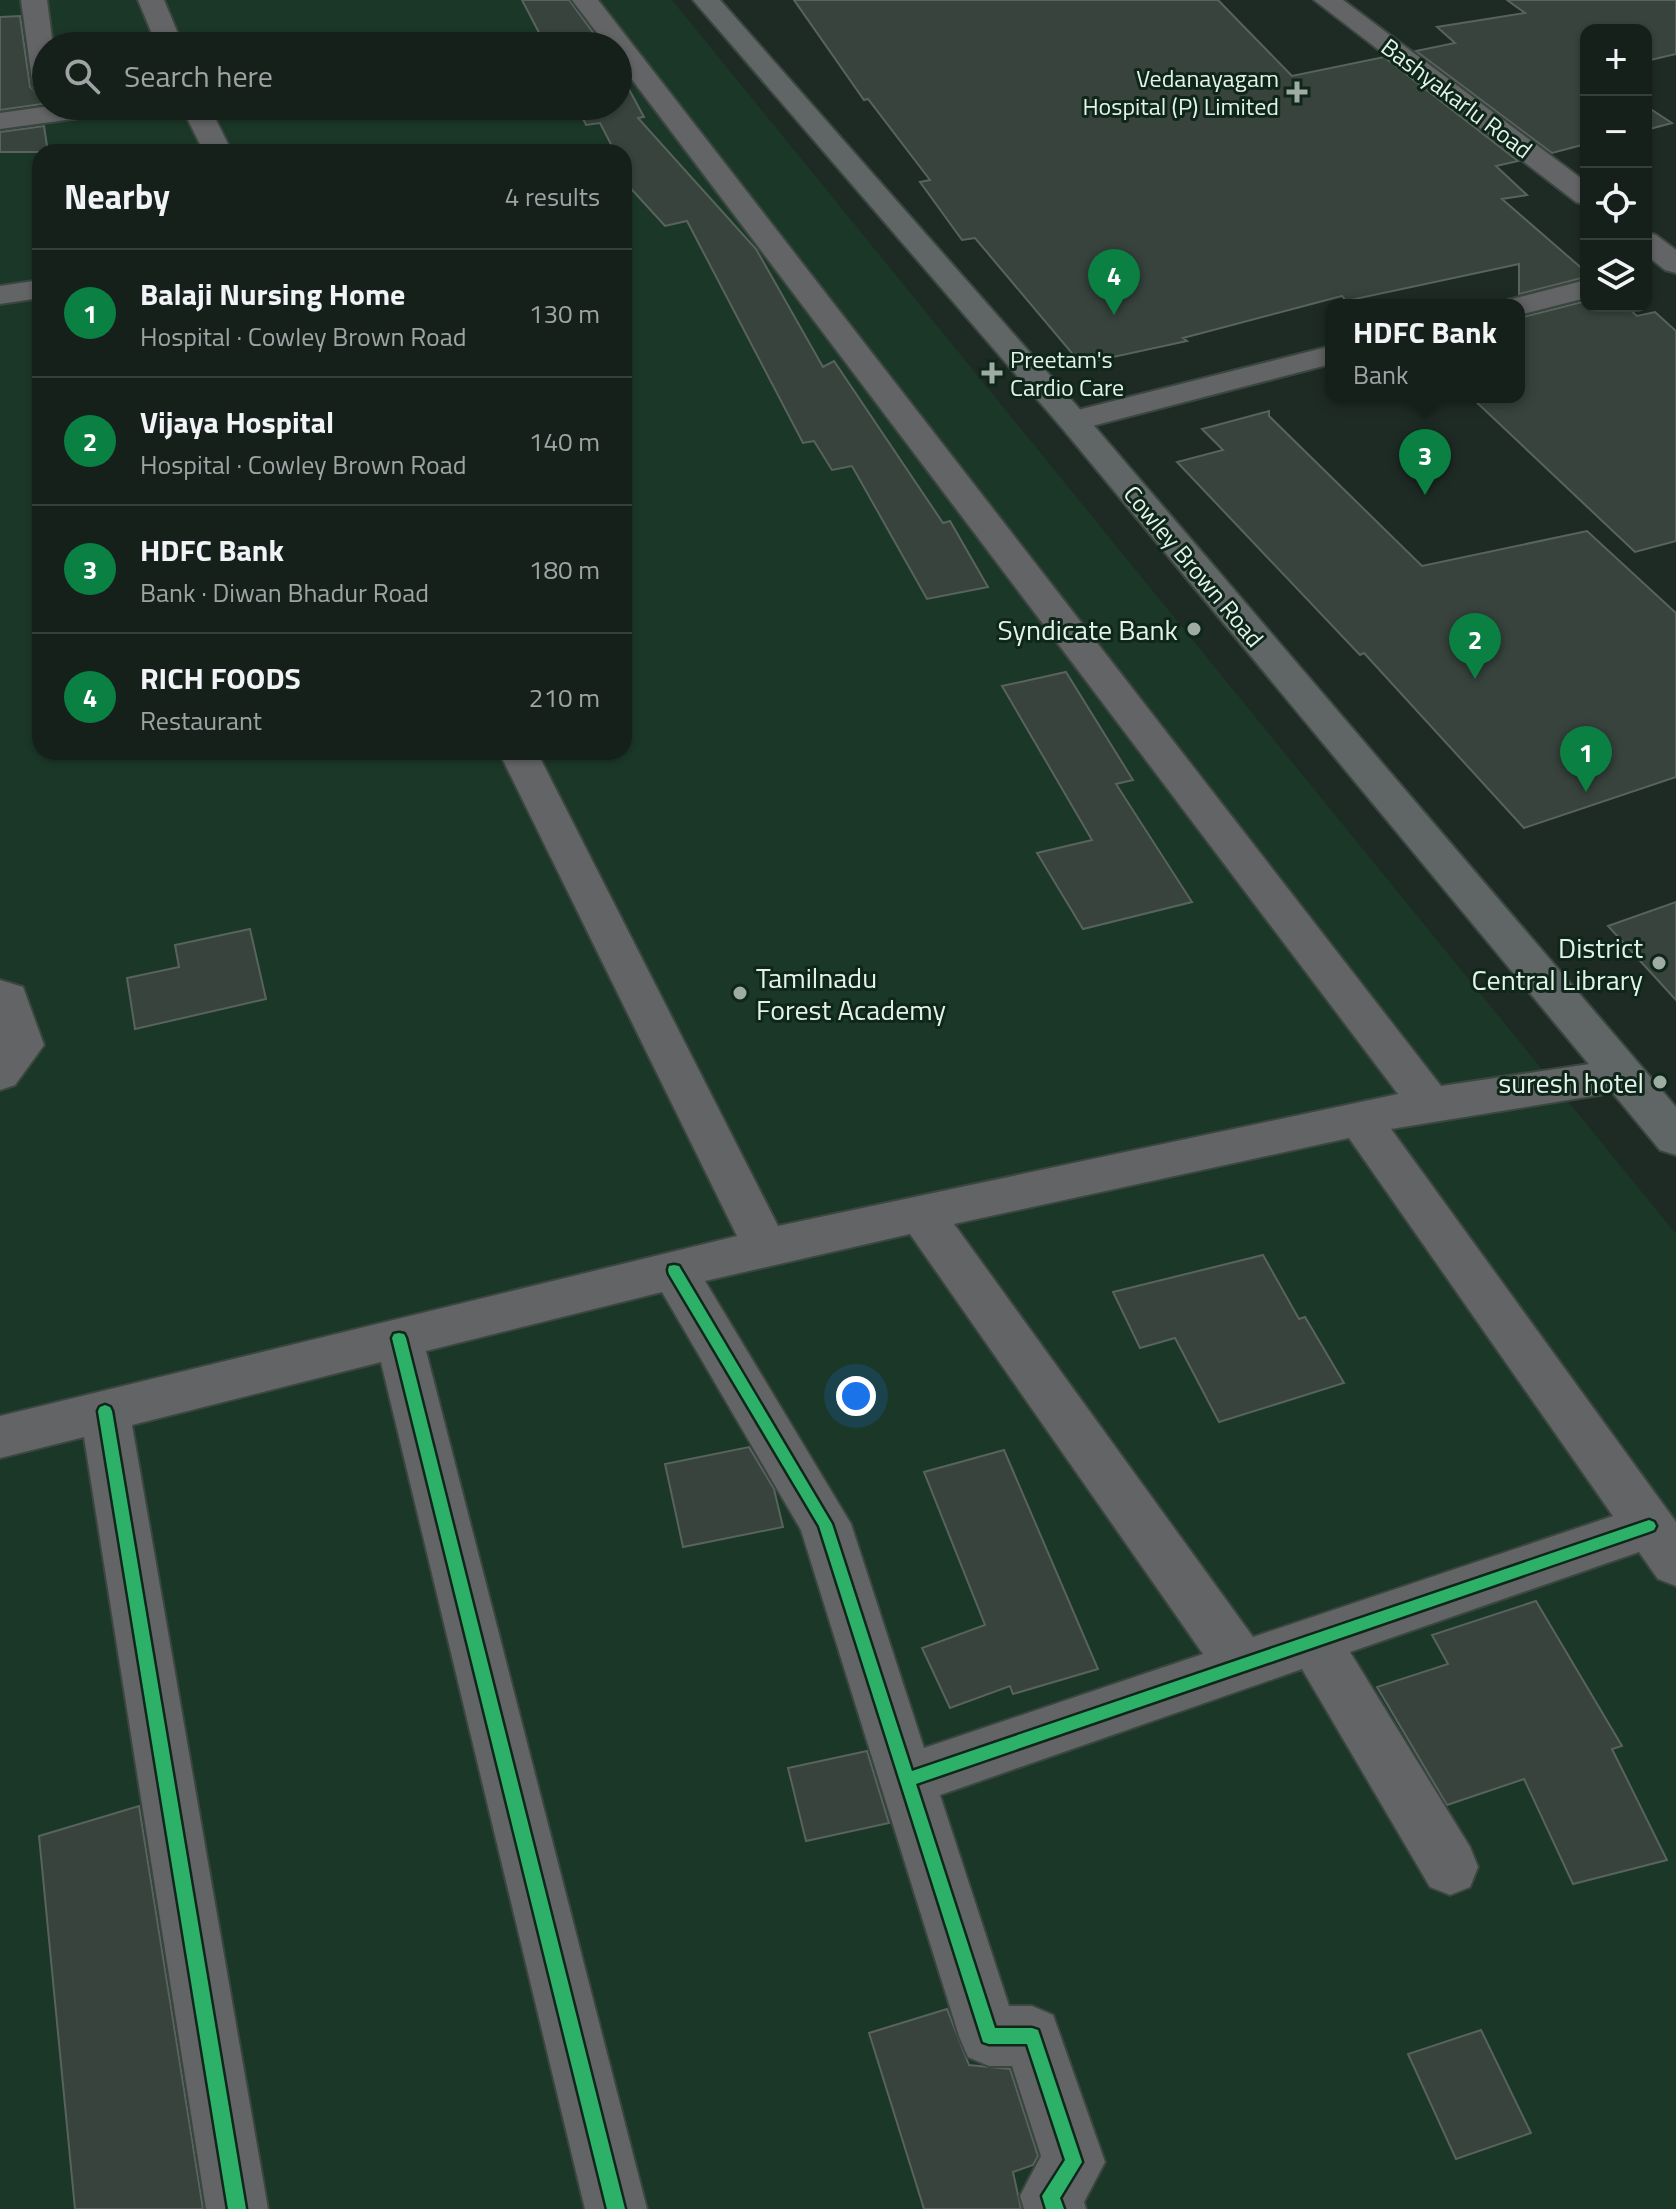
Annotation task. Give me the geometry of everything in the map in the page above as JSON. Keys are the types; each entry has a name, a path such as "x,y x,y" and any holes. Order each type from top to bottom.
{"main road":[{"name":"Cowley Brown Road","path":"706,0 1073,421 1676,1138"}],"street":[{"path":"34,0 38,32"},
{"path":"151,0 164,32"},
{"path":"585,0 609,32"},
{"name":"Bashyakarlu Road","path":"1327,0 1580,191"},
{"path":"632,61 1430,1104"},
{"path":"0,121 32,108"},
{"path":"202,120 214,144"},
{"path":"1652,246 1676,265"},
{"path":"1652,272 1676,265"},
{"path":"0,295 32,290"},
{"path":"1525,304 1580,291"},
{"path":"1073,421 1325,357"},
{"path":"522,760 766,1247"},
{"path":"0,995 8,998 23,1045 0,1074"},
{"path":"0,1437 766,1247 1430,1104 1623,1075"},
{"path":"907,1780 1314,1641 1663,1545 1359,1119"},
{"path":"921,1214 1242,1666"},
{"path":"674,1270 825,1524 989,2036 1032,2036 1074,2162 1051,2196 1055,2209"},
{"path":"399,1338 616,2209"},
{"path":"105,1411 237,2209"},
{"path":"1314,1641 1450,1867"}],"shaded area":[{"name":"Tamilnadu Forest Academy","path":"0,0 672,0 1676,1234 1676,2209 0,2209"}],"building":[{"path":"522,0 569,0 593,32 539,32"},
{"path":"794,0 1218,0 1292,76 1384,57 1518,161 1496,166 1527,195 1502,199 1580,267 1580,279 1519,294 1519,264 1355,299 1344,299 1342,296 1325,299 1183,338 1187,341 1081,364 975,238 962,240 920,182 930,180 868,99 864,100"},
{"path":"1507,0 1676,0 1676,54 1652,60 1652,24 1580,24 1580,146 1552,153 1416,51 1455,43 1437,27 1525,13"},
{"path":"20,16 32,105 0,110 0,17"},
{"path":"632,95 644,117 638,118 756,249 823,367 834,361 943,523 950,521 988,587 927,599 852,466 832,470 814,441 803,443 687,221 665,226 632,190 632,144 611,144 600,123 586,125 584,120 632,120"},
{"path":"1652,110 1672,123 1652,128"},
{"path":"44,126 47,144 32,144 32,152 0,152 0,132"},
{"path":"1580,303 1580,312 1633,312 1637,316 1655,312 1676,331 1676,541 1635,552 1477,403 1525,403 1525,316"},
{"path":"1269,411 1269,416 1422,566 1587,531 1676,613 1676,777 1524,828 1364,653 1360,655 1177,462 1223,450 1202,429"},
{"path":"1066,672 1133,780 1116,784 1192,902 1083,929 1037,853 1092,840 1002,686"},
{"name":"District Central Library","path":"1676,902 1676,1000 1608,926"},
{"path":"250,929 266,999 135,1029 127,978 179,967 175,945"},
{"path":"1263,1255 1299,1319 1305,1317 1344,1383 1219,1422 1175,1338 1140,1348 1113,1292"},
{"path":"749,1447 774,1489 783,1527 683,1547 665,1464"},
{"path":"1004,1450 1098,1669 1013,1694 1010,1686 950,1708 922,1648 985,1625 924,1472"},
{"path":"1536,1601 1622,1746 1612,1749 1667,1860 1573,1884 1524,1779 1447,1805 1377,1687 1448,1664 1432,1635"},
{"path":"867,1751 889,1823 806,1841 788,1768"},
{"path":"139,1806 203,2209 75,2209 39,1836"},
{"path":"947,2009 969,2065 1010,2069 1038,2156 1033,2165 1013,2172 1021,2209 924,2209 869,2033"},
{"path":"1481,2030 1531,2133 1456,2159 1408,2054"}],"cycle path":[{"path":"674,1270 825,1524 989,2036 1032,2036 1074,2162 1051,2196 1055,2209"},
{"path":"399,1338 616,2209"},
{"path":"105,1411 237,2209"},
{"path":"907,1780 1649,1526"}],"place":[{"name":"Vedanayagam Hospital (P) Limited","path":"1297,92"},
{"name":"RICH FOODS","path":"1114,315"},
{"name":"Preetam's Cardio Care","path":"992,373"},
{"name":"HDFC Bank","path":"1425,495"},
{"name":"Syndicate Bank","path":"1194,629"},
{"name":"Vijaya Hospital","path":"1475,679"},
{"name":"Balaji Nursing Home","path":"1586,792"},
{"name":"District Central Library","path":"1659,963"},
{"name":"Tamilnadu Forest Academy","path":"740,993"},
{"name":"suresh hotel","path":"1660,1082"}]}
